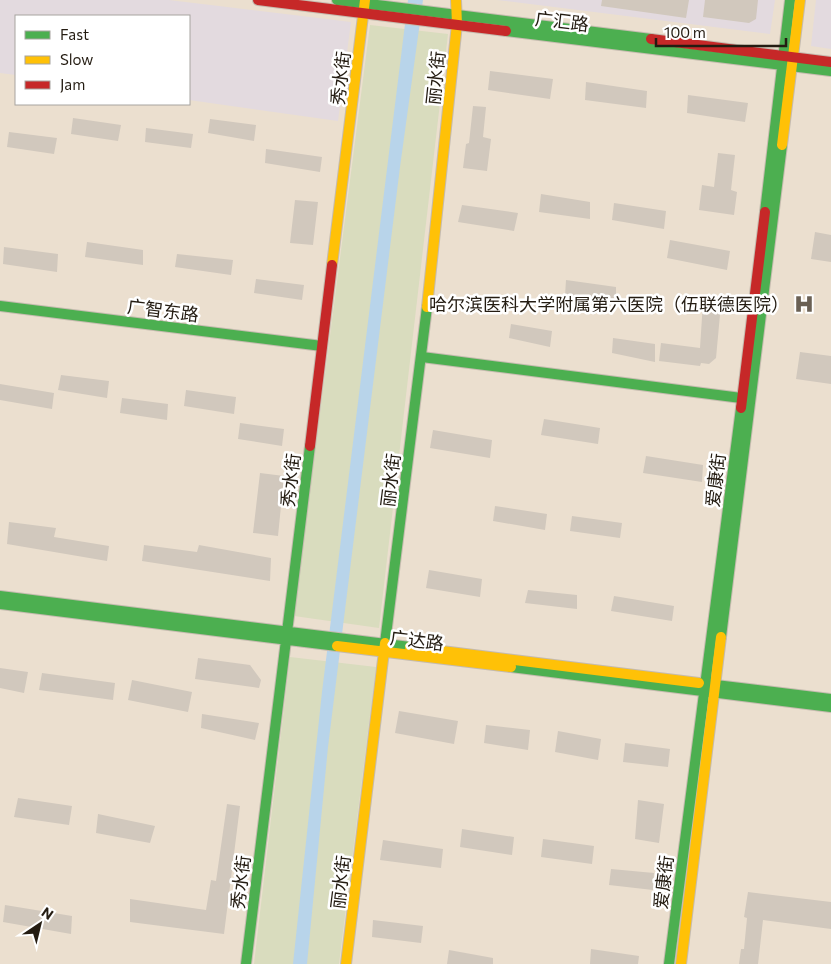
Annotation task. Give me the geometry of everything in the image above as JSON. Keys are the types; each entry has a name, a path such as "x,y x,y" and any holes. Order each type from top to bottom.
{"main road":[{"name":"广汇路","path":"258,0 365,6"},
{"name":"广汇路","path":"337,0 389,11 457,20 788,61 831,62"},
{"name":"丽水街","path":"346,964 422,357 457,20 456,0"},
{"name":"爱康街","path":"788,61 790,0"},
{"name":"爱康街","path":"669,964 705,687 746,399 788,61 800,0"},
{"name":"秀水街","path":"246,964 365,6"},
{"name":"广汇路","path":"788,61 831,71"},
{"name":"广智东路","path":"0,306 322,346"},
{"path":"422,357 746,399"},
{"name":"爱康街","path":"681,964 716,689 746,399"},
{"name":"广达路","path":"0,596 287,637"},
{"name":"广达路","path":"0,604 705,687 831,707"},
{"name":"广达路","path":"716,689 831,699"}],"shaded area":[{"path":"0,0 169,0 351,22 338,121 190,100 190,15 15,15 15,75 0,73"},
{"path":"497,0 775,0 770,34"},
{"path":"816,0 831,0 831,49 811,46"}],"green space":[{"path":"370,25 448,34 379,628 294,616"},
{"path":"290,657 376,667 339,964 254,964"}],"water":[{"path":"408,0 423,0 400,167 328,747 307,964 293,964 322,692"}],"building":[{"path":"602,0 689,0 686,18 601,6"},
{"path":"705,0 758,0 756,19 749,23 703,17"},
{"path":"490,71 553,79 550,99 488,90"},
{"path":"586,82 647,91 646,108 585,100"},
{"path":"688,95 748,103 745,122 687,113"},
{"path":"473,106 486,107 483,137 491,139 487,171 463,168 466,144 469,143"},
{"path":"73,118 121,125 118,141 71,134"},
{"path":"210,119 256,125 254,141 208,133"},
{"path":"146,128 193,134 191,148 145,142"},
{"path":"9,132 57,138 54,154 7,147"},
{"path":"266,149 322,157 320,172 265,163"},
{"path":"718,153 735,155 731,190 737,192 734,215 699,210 702,185 714,187"},
{"path":"541,194 590,202 590,219 539,212"},
{"path":"295,200 318,202 313,245 290,243"},
{"path":"614,203 666,211 664,229 612,220"},
{"path":"462,205 518,213 514,231 458,222"},
{"path":"815,232 831,235 831,262 811,259"},
{"path":"670,240 730,251 727,270 667,258"},
{"path":"87,242 143,250 143,265 85,257"},
{"path":"4,247 58,254 57,272 3,264"},
{"path":"177,254 233,260 231,275 175,267"},
{"path":"256,279 304,285 302,300 254,293"},
{"path":"566,280 616,287 616,303 565,296"},
{"path":"703,302 721,304 716,358 709,364 701,363 700,366 659,361 661,343 700,348"},
{"path":"511,324 552,331 550,347 509,338"},
{"path":"613,338 655,344 655,362 612,353"},
{"path":"800,352 831,356 831,384 796,379"},
{"path":"61,375 109,381 107,398 58,390"},
{"path":"0,384 54,393 52,409 0,400"},
{"path":"186,390 236,397 234,414 184,406"},
{"path":"122,398 168,404 167,420 120,413"},
{"path":"544,419 600,428 598,444 541,435"},
{"path":"240,423 284,429 282,446 238,439"},
{"path":"433,430 492,440 490,458 430,448"},
{"path":"646,456 703,465 702,482 643,473"},
{"path":"260,473 284,476 278,536 253,533"},
{"path":"495,506 547,514 545,530 493,521"},
{"path":"572,516 622,523 620,538 570,531"},
{"path":"9,522 56,528 54,537 109,546 107,561 7,544"},
{"path":"144,545 197,552 199,545 271,558 270,581 142,561"},
{"path":"429,570 482,579 480,597 426,588"},
{"path":"528,590 577,595 577,609 525,603"},
{"path":"614,596 674,606 672,621 611,611"},
{"path":"198,658 250,665 261,680 259,688 195,679"},
{"path":"0,668 28,672 24,693 0,688"},
{"path":"42,673 115,683 113,700 39,690"},
{"path":"132,680 192,692 188,712 128,700"},
{"path":"399,711 458,721 454,744 395,733"},
{"path":"202,714 259,723 255,740 201,728"},
{"path":"486,725 530,730 528,750 484,743"},
{"path":"558,731 601,739 598,760 555,752"},
{"path":"625,743 670,749 668,767 623,762"},
{"path":"18,798 72,806 69,825 14,817"},
{"path":"638,800 664,804 659,843 635,839"},
{"path":"227,804 240,806 224,934 130,922 130,899 206,910 211,880 216,881"},
{"path":"98,814 155,826 150,843 96,833"},
{"path":"462,829 514,837 512,855 460,847"},
{"path":"543,839 594,846 592,864 541,857"},
{"path":"383,840 443,849 441,868 380,860"},
{"path":"611,869 654,873 653,890 609,885"},
{"path":"748,892 831,902 831,929 763,920 758,964 739,964 741,949 744,949 747,918 744,917"},
{"path":"5,905 72,916 71,934 3,922"},
{"path":"373,920 423,926 421,943 372,937"},
{"path":"591,949 639,956 638,964 590,964"},
{"path":"449,950 493,958 493,964 447,964"}],"traffic: fast":[{"path":"337,0 651,39"},
{"path":"765,212 790,0"},
{"path":"506,31 831,71"},
{"path":"721,637 782,145"},
{"path":"0,306 322,346"},
{"path":"385,643 427,307"},
{"path":"422,357 749,399"},
{"path":"669,964 741,408"},
{"path":"246,964 310,446"},
{"path":"0,596 410,647"},
{"path":"0,604 337,646"},
{"path":"511,667 831,707"},
{"path":"699,683 831,699"}],"traffic: slow":[{"path":"332,265 365,0"},
{"path":"427,307 457,24 456,0"},
{"path":"782,145 800,0"},
{"path":"681,964 721,637"},
{"path":"346,964 385,643"},
{"path":"337,646 511,667"},
{"path":"410,647 699,683"}],"traffic: jam":[{"path":"258,0 506,31"},
{"path":"651,39 831,62"},
{"path":"741,408 765,212"},
{"path":"310,446 332,265"}],"place":[{"name":"哈尔滨医科大学附属第六医院（伍联德医院）","path":"804,304"}]}
